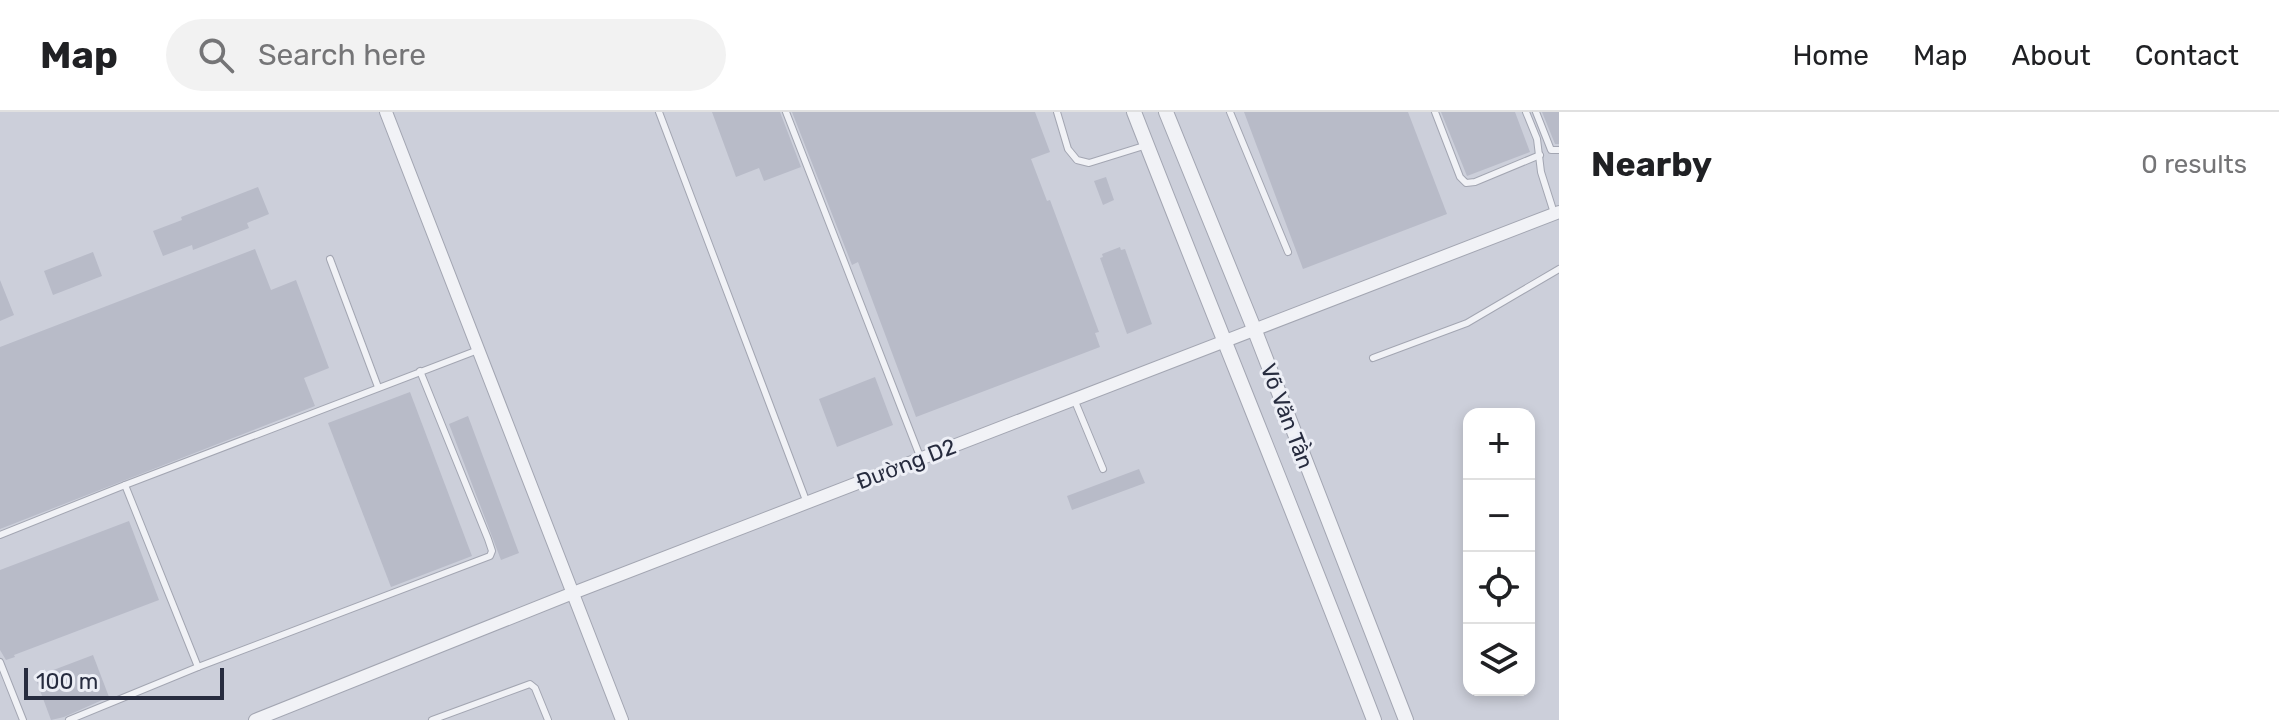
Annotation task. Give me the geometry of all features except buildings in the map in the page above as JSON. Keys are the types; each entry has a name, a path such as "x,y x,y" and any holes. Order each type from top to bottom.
{"street":[{"path":"386,112 622,720"},
{"name":"Võ Văn Tần","path":"1134,112 1374,720"},
{"name":"Võ Văn Tần","path":"1166,112 1406,720"},
{"name":"Đường D2","path":"255,720 573,593 1557,212"}],"lane":[{"path":"659,112 807,503"},
{"path":"786,112 921,459"},
{"path":"1057,112 1068,149 1077,160 1089,163 1147,145"},
{"path":"1230,112 1288,252"},
{"path":"1435,112 1460,177 1466,183 1540,155"},
{"path":"1526,112 1537,139 1541,172 1557,212"},
{"path":"1536,112 1551,150 1559,150"},
{"path":"330,259 378,387"},
{"path":"1373,358 1467,323 1559,269"},
{"path":"0,535 478,349"},
{"path":"69,720 198,667 490,556 492,551 488,539 420,371"},
{"path":"1074,399 1103,469"},
{"path":"125,485 198,667"},
{"path":"0,662 23,720"},
{"path":"432,720 530,684 539,694 548,720"}],"shaded area":[{"path":"0,112 1559,112 1559,720 0,720"}]}
